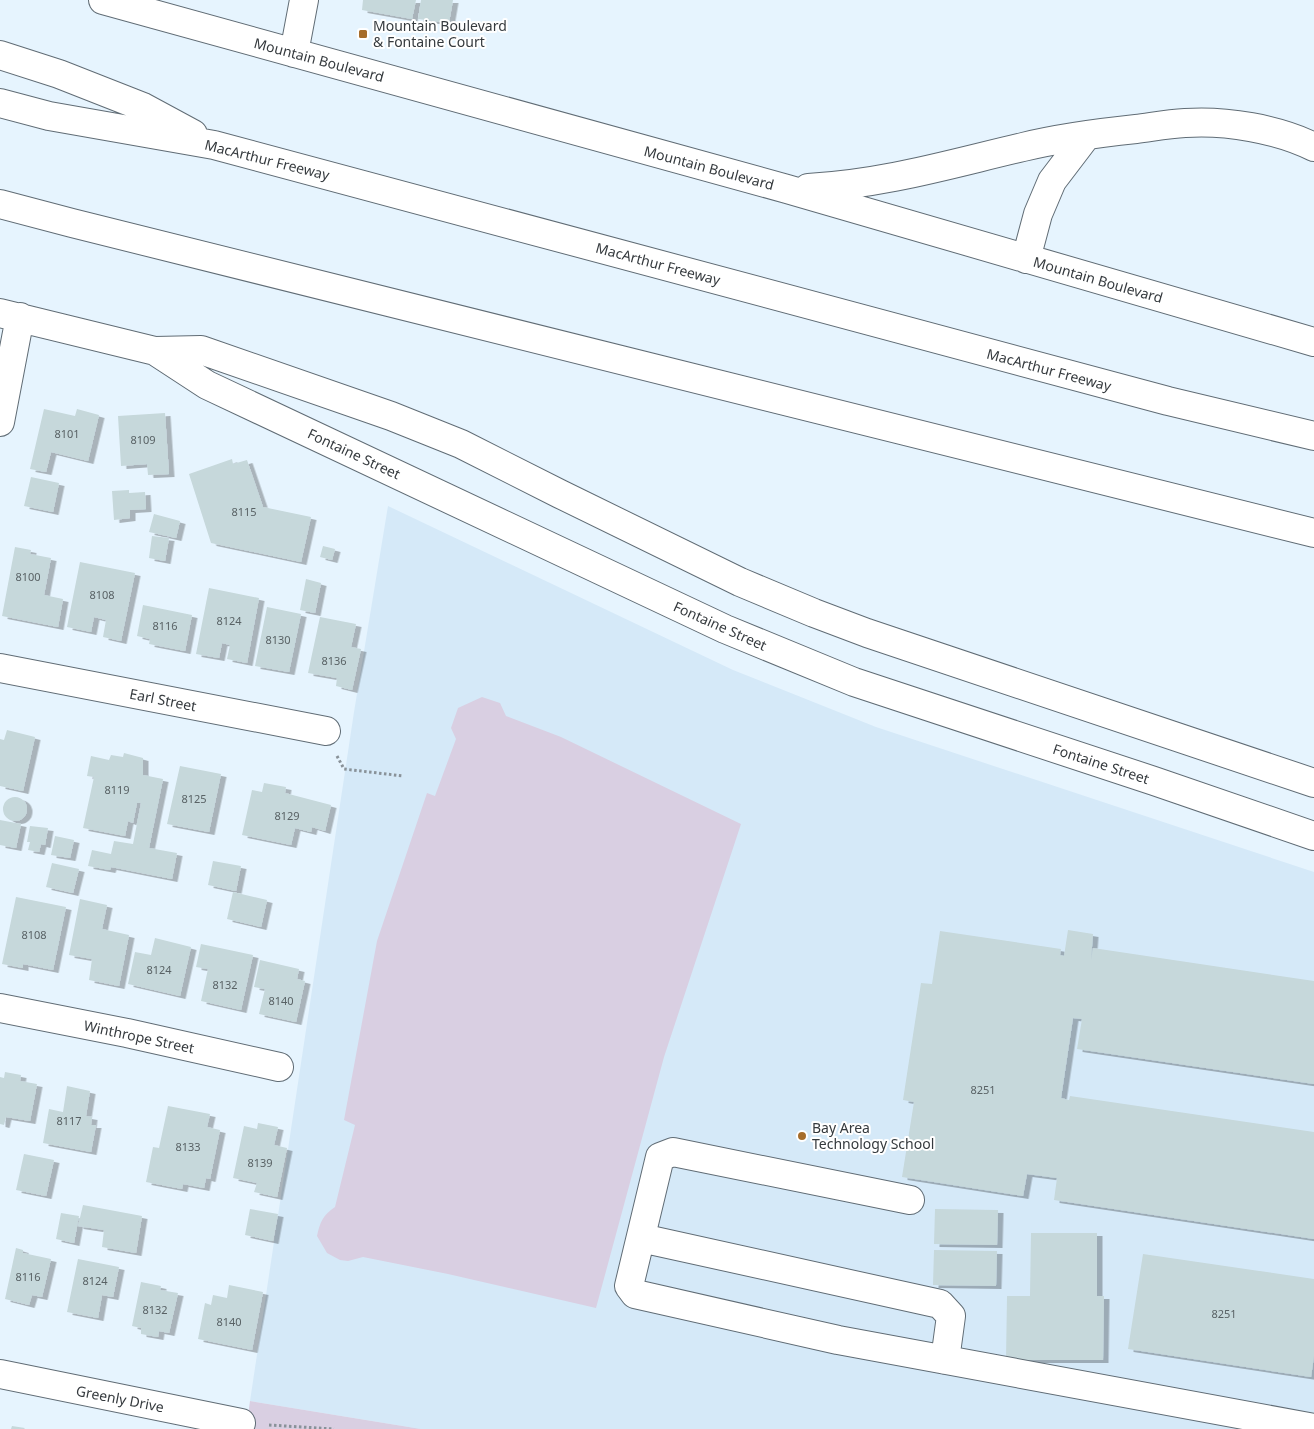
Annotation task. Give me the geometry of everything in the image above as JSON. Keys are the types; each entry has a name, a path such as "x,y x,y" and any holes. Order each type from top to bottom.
{"main road":[{"name":"Mountain Boulevard","path":"103,0 787,189 1314,342"},
{"path":"294,53 304,0"},
{"path":"0,55 59,74 143,107 214,145"},
{"name":"MacArthur Freeway","path":"0,103 49,116 214,145 1168,402 1314,436"},
{"path":"787,189 840,186 882,180 928,171 1025,146 1088,135 1186,123 1226,124 1266,130 1314,147"},
{"path":"1026,259 1038,214 1052,181 1088,135"},
{"path":"0,204 1314,533"},
{"path":"0,217 72,223"},
{"path":"0,422 10,315"},
{"name":"Fontaine Street","path":"10,315 154,350 201,350 391,416 461,444 740,582 814,613 868,633 1314,783"},
{"name":"Fontaine Street","path":"154,350 207,385 725,629 854,682 1314,836"},
{"name":"Earl Street","path":"0,668 326,731"},
{"path":"1261,766 1314,798"},
{"name":"Winthrope Street","path":"0,1008 127,1033 279,1067"},
{"path":"910,1200 673,1152 660,1158 629,1286 634,1294 838,1340 1314,1428"},
{"path":"641,1238 940,1304 951,1316 945,1360"},
{"name":"Greenly Drive","path":"0,1374 241,1423"}],"path":[{"path":"344,769 403,776"},
{"path":"241,1423 334,1429"}],"shaded area":[{"name":"Bay Area Technology School","path":"388,506 733,670 876,727 1314,872 1314,1429 421,1429 250,1401 354,712"},
{"path":"482,697 500,703 506,716 561,737 741,824 664,1057 596,1308 448,1274 363,1257 348,1261 340,1260 327,1253 317,1236 323,1219 335,1207 355,1125 344,1120 377,941 427,793 435,796 456,739 451,728 458,708"},
{"path":"250,1401 421,1429 246,1429"}],"building":[{"path":"363,0 416,0 412,19 362,10"},
{"path":"421,0 453,0 449,23 418,19"},
{"path":"44,409 75,416 77,409 99,415 88,461 51,452 46,472 30,469"},
{"path":"165,413 169,474 148,475 147,464 121,466 118,416"},
{"path":"232,459 233,464 247,460 263,507 311,517 301,562 211,543 189,474"},
{"path":"31,477 59,483 53,512 24,506"},
{"path":"129,490 129,493 145,492 146,509 130,510 130,518 114,520 112,491"},
{"path":"154,514 180,521 176,538 149,532"},
{"path":"152,536 169,538 165,561 149,558"},
{"path":"323,546 335,549 332,560 320,557"},
{"path":"15,547 31,550 30,554 51,558 44,595 63,599 58,627 2,616"},
{"path":"80,562 135,573 121,641 103,637 106,620 94,617 91,632 67,627"},
{"path":"306,579 321,583 315,613 300,610"},
{"path":"209,588 259,598 247,663 227,659 230,645 222,643 219,658 196,654"},
{"path":"143,605 192,615 185,651 149,644 150,639 137,636"},
{"path":"267,607 301,614 289,672 255,666"},
{"path":"320,617 356,624 351,647 361,649 352,690 336,686 337,678 308,673"},
{"path":"7,730 35,737 23,791 0,786 0,739 4,740"},
{"path":"124,753 143,758 143,775 163,779 149,848 177,853 172,879 111,867 110,870 88,866 92,850 111,854 114,841 133,844 141,803 137,803 133,823 128,821 125,836 83,828 94,777 87,776 91,756 109,760 111,755 123,757"},
{"path":"180,766 221,774 209,832 167,824"},
{"path":"264,783 286,787 285,793 331,805 325,831 312,827 311,832 295,828 291,845 242,835 252,790 262,792"},
{"path":"15,797 20,798 26,804 26,814 20,820 15,821 10,820 4,814 3,809 4,804 10,798"},
{"path":"0,820 21,824 16,848 0,845"},
{"path":"30,826 48,828 45,845 41,844 39,852 28,850 30,842 27,842"},
{"path":"55,836 74,840 70,858 51,855"},
{"path":"213,861 241,866 236,891 208,885"},
{"path":"52,863 79,869 73,893 46,887"},
{"path":"233,892 267,900 261,927 227,919"},
{"path":"16,897 66,907 53,970 23,964 23,968 2,964"},
{"path":"80,899 107,905 102,929 129,935 119,986 89,980 92,959 69,955"},
{"path":"1068,930 1093,934 1091,960 1093,948 1314,981 1314,1084 1077,1049 1082,1019 1073,1018 1061,1098 1069,1100 1070,1096 1314,1132 1314,1239 1054,1200 1057,1178 1027,1174 1023,1196 902,1177 914,1102 903,1100 921,983 932,984 940,931 1061,949 1060,955 1064,956"},
{"path":"155,938 191,947 180,996 128,984 135,952 151,955"},
{"path":"201,944 253,955 241,1010 201,1001 208,969 196,967"},
{"path":"260,960 299,969 297,979 305,981 296,1022 259,1014 265,989 254,987"},
{"path":"5,1072 21,1075 20,1081 37,1084 30,1121 6,1117 4,1125 0,1124 0,1077 4,1078"},
{"path":"67,1086 90,1091 86,1116 92,1117 91,1125 96,1125 91,1152 43,1143 49,1109 63,1112"},
{"path":"168,1106 210,1114 207,1127 220,1130 210,1179 206,1178 204,1188 183,1184 182,1189 146,1182 153,1147 159,1148"},
{"path":"258,1123 278,1127 274,1145 287,1148 277,1197 254,1192 257,1183 233,1178 244,1126 257,1129"},
{"path":"24,1154 54,1160 46,1196 16,1190"},
{"path":"83,1205 142,1216 136,1253 102,1247 104,1230 78,1226"},
{"path":"250,1209 278,1214 273,1241 245,1235"},
{"path":"935,1209 998,1210 997,1245 934,1244"},
{"path":"61,1213 79,1216 74,1243 56,1239"},
{"path":"1031,1233 1097,1233 1097,1296 1104,1296 1103,1360 1006,1360 1007,1296 1030,1296"},
{"path":"16,1248 23,1250 23,1253 51,1259 42,1297 32,1295 29,1305 5,1299"},
{"path":"934,1250 997,1251 996,1286 933,1285"},
{"path":"1143,1254 1314,1279 1314,1356 1311,1377 1128,1349"},
{"path":"78,1259 119,1267 113,1297 102,1295 98,1318 67,1312"},
{"path":"141,1282 161,1286 160,1290 178,1293 169,1333 159,1331 158,1337 141,1334 141,1328 132,1326"},
{"path":"229,1285 263,1292 252,1350 198,1339 205,1303 211,1305 213,1295 227,1298"},
{"path":"12,1426 25,1428 11,1429"}],"place":[{"name":"Mountain Boulevard & Fontaine Court","path":"363,34"},
{"name":"Bay Area Technology School","path":"802,1136"}]}
